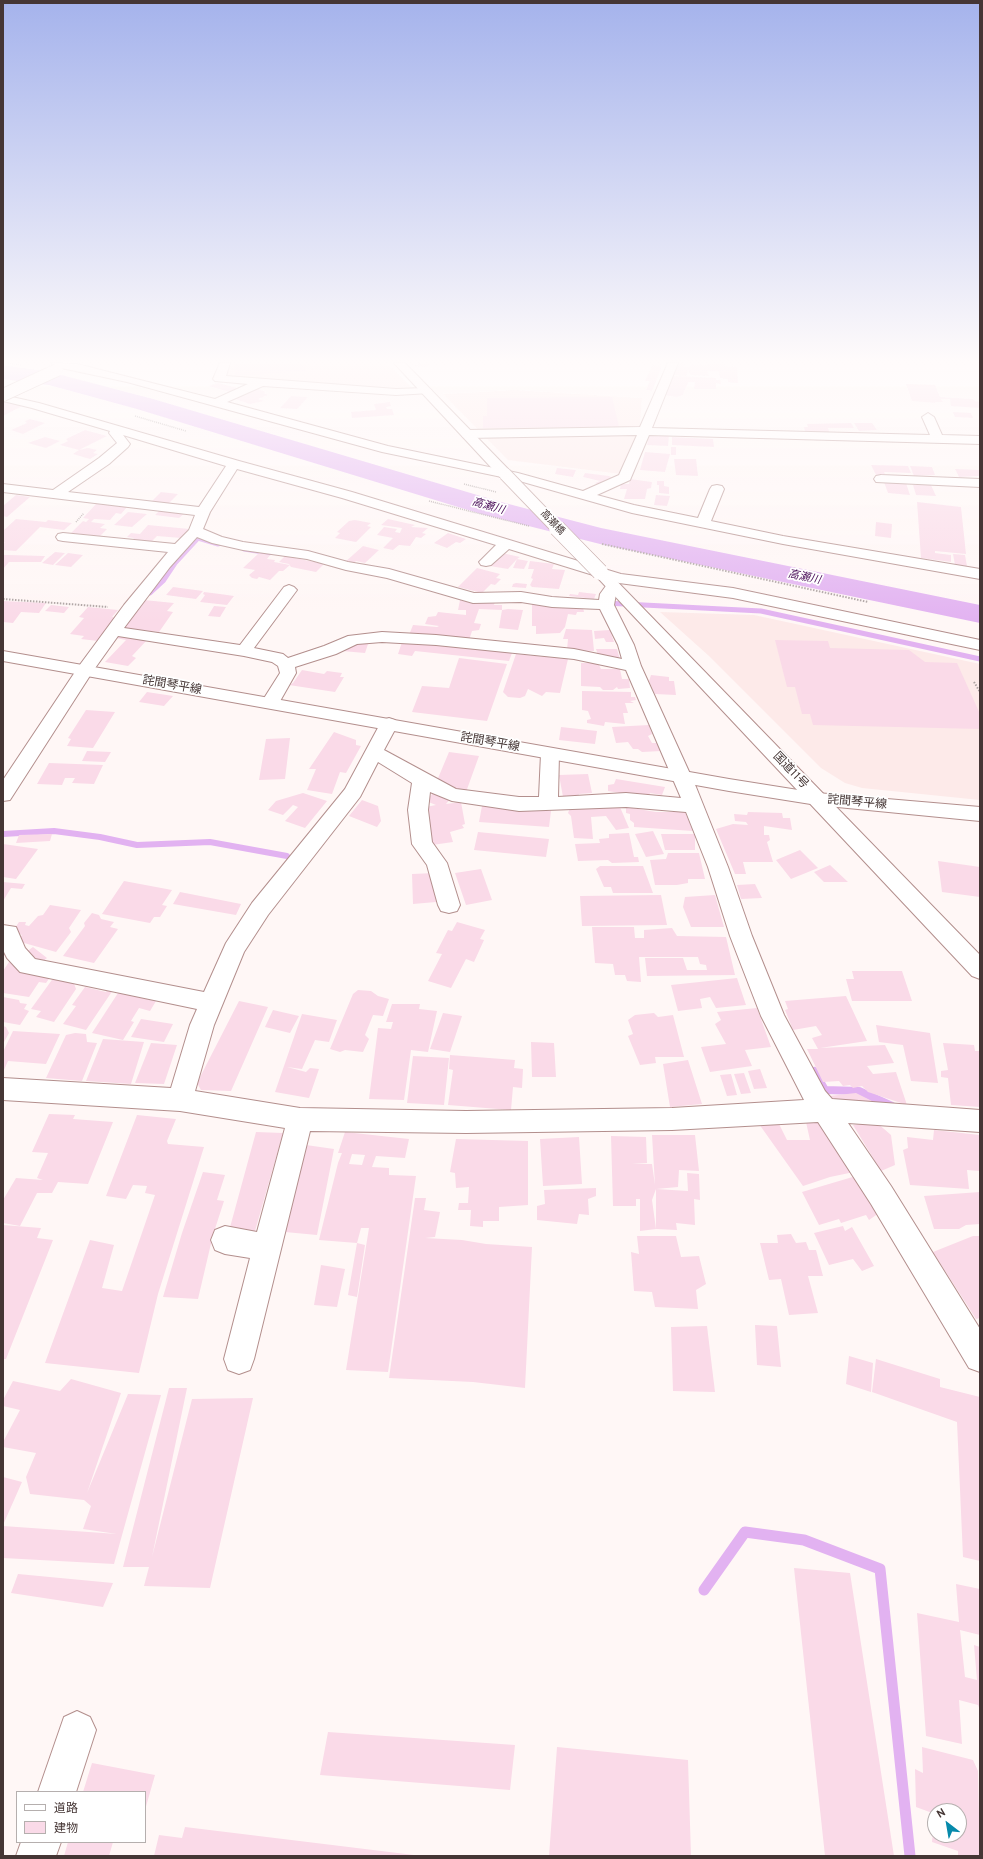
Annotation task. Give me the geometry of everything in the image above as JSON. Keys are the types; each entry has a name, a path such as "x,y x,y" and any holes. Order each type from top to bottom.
{"main road":[{"path":"57,493 104,461 117,450"},
{"path":"186,450 348,495 504,545 600,572 642,582 733,593 980,646"},
{"path":"394,450 505,474 583,496 703,524 980,574"},
{"path":"482,450 505,474"},
{"path":"583,496 625,477 636,450"},
{"path":"3,795 85,670 130,608 165,564 195,531 204,512 234,464"},
{"name":"高瀬橋","path":"505,474 600,572"},
{"path":"881,479 980,483"},
{"path":"3,488 57,493 204,512"},
{"path":"703,524 717,489"},
{"path":"195,531 217,540 243,546 308,555 346,566 389,574 473,598 522,597 552,602 606,605"},
{"path":"62,537 81,542 180,548"},
{"path":"469,542 504,545"},
{"path":"486,562 504,545"},
{"name":"国道11号","path":"600,572 980,970"},
{"path":"613,586 608,594 606,605 626,645 632,666 682,777 718,867 741,936 773,1016 816,1099 825,1110 880,1194 980,1357"},
{"path":"244,651 289,590"},
{"path":"114,631 244,651 277,658 286,664 288,673 270,703"},
{"path":"286,664 330,650 354,639 382,637 436,640 574,654 632,666"},
{"name":"詫間琴平線","path":"3,656 550,754 817,799 980,814"},
{"path":"180,1100 202,1025 234,949 260,909 353,792 389,724"},
{"path":"374,752 422,780 452,795 474,799 518,804 626,800 693,806"},
{"path":"548,804 550,754"},
{"path":"422,780 418,810 422,844 437,863 449,905"},
{"path":"3,933 8,933 15,952 28,966 211,1003"},
{"path":"3,1089 180,1100 300,1119 466,1122 672,1119 825,1110 980,1121"},
{"path":"239,1359 300,1119"},
{"path":"224,1240 267,1248"},
{"path":"57,1791 77,1730"},
{"path":"36,1856 41,1843"}],"path":[{"path":"423,499 530,526"},
{"path":"599,544 874,603"},
{"path":"3,599 130,608"},
{"path":"974,682 980,692"}],"shaded area":[{"path":"498,450 632,450 621,474 508,460"},
{"path":"660,612 754,615 980,664 980,800 862,788 845,783 821,768 709,656"}],"building":[{"path":"80,450 96,450 93,453 98,454 90,459 73,454"},
{"path":"671,450 676,450 676,455 671,455"},
{"path":"645,452 670,454 665,472 640,470"},
{"path":"674,459 696,459 698,476 676,475"},
{"path":"871,465 908,466 911,473 884,472 886,476 876,475"},
{"path":"910,466 932,467 935,475 914,476"},
{"path":"557,468 576,470 573,477 555,474"},
{"path":"955,469 980,470 980,476 959,477"},
{"path":"585,473 609,476 613,478 599,485 595,483 600,481 583,477"},
{"path":"630,479 652,482 651,488 647,489 645,499 624,499 627,489 620,489 621,484 629,484"},
{"path":"657,481 664,481 664,486 669,487 669,494 659,493 659,485 657,485"},
{"path":"884,482 906,483 910,495 888,493"},
{"path":"913,485 931,485 936,496 916,495"},
{"path":"161,492 178,494 168,504 151,502"},
{"path":"16,495 30,497 7,517 3,516 3,506"},
{"path":"656,495 670,496 667,506 654,505"},
{"path":"917,502 961,507 966,554 935,551 935,553 951,555 951,562 921,558"},
{"path":"96,504 128,506 121,514 116,513 110,520 94,519 91,522 105,524 100,528 107,529 100,536 71,533 83,521 86,522 89,519 83,518"},
{"path":"161,509 185,513 179,518 155,515"},
{"path":"128,512 147,514 132,527 114,525"},
{"path":"16,519 46,522 48,520 72,523 64,530 40,527 16,551 3,550 3,544 5,542 3,542 3,531"},
{"path":"388,519 415,525 411,527 428,528 422,533 426,534 421,538 416,537 410,546 399,545 393,550 383,548 393,538 377,535 384,527 397,529 395,532 400,533 402,528 381,525"},
{"path":"355,520 371,523 367,526 371,527 356,542 335,538 340,533 337,532 349,521"},
{"path":"876,522 892,524 891,538 875,536"},
{"path":"148,525 189,529 181,538 157,536 150,543 132,540 134,538 127,537 131,533 140,534"},
{"path":"448,533 466,539 460,543 456,542 447,548 434,543"},
{"path":"363,546 379,550 365,563 356,561 353,564 345,562"},
{"path":"55,552 65,553 53,565 42,563"},
{"path":"68,553 83,555 71,567 55,565"},
{"path":"259,553 270,555 267,559 275,560 274,562 290,565 283,571 279,571 270,580 259,577 257,579 252,578 249,575 255,570 243,568"},
{"path":"502,553 520,557 508,569 490,566"},
{"path":"953,554 965,555 967,566 955,565"},
{"path":"3,555 45,556 41,562 9,562 3,569"},
{"path":"285,556 324,564 316,572 291,567 289,564 279,562"},
{"path":"517,559 528,561 524,569 513,568"},
{"path":"530,561 554,564 552,569 565,570 559,589 532,587 530,585 533,579 531,578 534,569 528,569"},
{"path":"477,568 500,574 496,578 501,579 495,585 491,584 482,593 458,587"},
{"path":"513,584 527,584 526,588 512,587"},
{"path":"173,587 203,591 196,599 166,595"},
{"path":"204,592 234,596 227,605 200,602 205,595 203,594"},
{"path":"579,592 596,594 594,599 569,596 570,594 578,595"},
{"path":"144,600 174,603 167,611 173,612 159,632 124,628"},
{"path":"460,600 495,602 494,605 502,605 502,610 479,609 474,623 481,624 479,630 472,631 469,640 409,635 413,625 439,626 425,624 428,617 436,616 438,612 466,615 466,610 458,610"},
{"path":"3,601 46,603 39,613 21,612 13,623 3,622"},
{"path":"532,603 583,607 584,612 577,612 576,615 568,614 565,627 560,633 536,634 536,626 532,626"},
{"path":"51,605 69,607 64,613 45,611"},
{"path":"214,606 226,607 220,617 208,616"},
{"path":"88,607 118,610 112,617 117,618 98,641 81,639 84,636 70,634 84,618 79,617"},
{"path":"502,610 523,610 518,630 499,628"},
{"path":"566,629 592,630 594,651 567,650 568,639 563,639"},
{"path":"610,630 614,642 606,642 604,638 595,639 594,631"},
{"path":"119,634 148,639 132,656 136,658 128,666 105,662 126,640 116,638"},
{"path":"775,640 828,641 830,648 909,650 925,662 957,663 980,714 980,729 813,725 810,714 802,714 795,687 787,687"},
{"path":"402,642 512,653 509,661 415,651 412,656 398,654"},
{"path":"355,643 368,644 365,653 342,651"},
{"path":"596,649 617,649 620,660 599,658"},
{"path":"516,654 568,659 560,693 546,692 542,696 528,689 525,696 520,698 508,697 503,692"},
{"path":"459,658 507,664 487,721 412,712 422,686 449,688"},
{"path":"581,663 598,663 601,669 620,669 622,679 629,679 630,688 618,689 617,687 613,690 603,690 600,687 581,686"},
{"path":"302,670 324,674 327,671 342,673 340,677 344,677 335,692 289,685 293,683"},
{"path":"651,675 669,677 669,681 674,681 676,695 655,694 649,681"},
{"path":"582,691 631,692 631,697 635,697 636,700 630,701 634,703 625,703 628,713 623,713 625,724 605,722 604,726 587,723 587,720 591,719 588,711 582,710"},
{"path":"147,692 173,696 164,706 139,702"},
{"path":"86,710 115,712 93,748 67,746 71,739 68,738"},
{"path":"649,725 652,734 648,736 652,743 657,743 661,751 642,752 638,749 633,749 628,742 616,743 612,727"},
{"path":"561,727 597,731 595,744 559,740"},
{"path":"334,732 356,740 356,745 361,746 346,773 340,772 332,794 307,790 316,769 309,769"},
{"path":"290,738 285,779 259,780 266,739"},
{"path":"87,751 111,752 105,762 82,761"},
{"path":"449,752 479,756 466,792 457,791 455,788 436,783"},
{"path":"49,763 103,765 94,784 72,783 75,778 65,778 62,785 37,784"},
{"path":"588,774 592,793 579,794 578,797 563,797 559,775"},
{"path":"616,779 665,787 662,795 650,793 648,798 608,791 608,785 614,784"},
{"path":"434,792 451,798 446,804 461,802 465,824 462,825 464,828 450,832 453,842 432,845 426,807 436,805 426,801"},
{"path":"303,793 327,801 305,828 285,821 298,807 293,805 283,815 268,810 276,801"},
{"path":"362,800 378,806 381,821 377,827 349,816"},
{"path":"482,806 551,811 549,827 479,822"},
{"path":"620,807 629,828 616,830 606,816 591,817 593,839 574,838 571,816 568,813 570,808"},
{"path":"626,807 656,812 685,812 693,831 634,827 634,823 630,820 630,814 626,813"},
{"path":"748,812 782,813 783,818 790,818 792,830 764,826 764,835 769,835 770,840 767,842 773,862 743,862 746,874 735,874 716,829 733,824 748,825 746,822 735,821 734,814 747,815"},
{"path":"653,831 664,854 646,857 635,834"},
{"path":"478,832 549,839 546,857 474,850"},
{"path":"629,833 634,857 638,857 639,862 612,863 608,860 578,861 575,844 600,843 599,839 609,838 609,834"},
{"path":"52,834 50,841 16,843 19,835"},
{"path":"661,834 695,834 695,850 665,850"},
{"path":"3,844 38,849 16,879 3,877"},
{"path":"800,850 818,868 791,879 776,860"},
{"path":"668,853 699,853 705,879 688,879 688,883 677,885 655,885 650,860 666,859"},
{"path":"938,861 980,867 980,897 942,892"},
{"path":"830,865 848,882 824,882 814,872"},
{"path":"600,866 643,866 653,893 613,893 611,887 604,887 596,869"},
{"path":"481,869 492,900 466,905 455,873"},
{"path":"435,873 436,902 413,904 412,874"},
{"path":"124,881 172,890 162,905 167,906 160,917 154,917 150,923 102,914"},
{"path":"3,882 25,884 22,889 11,888 3,901"},
{"path":"755,884 762,898 741,899 737,885"},
{"path":"180,892 241,904 236,915 173,904"},
{"path":"661,895 667,925 582,926 580,896"},
{"path":"715,895 724,927 691,927 683,907 685,897"},
{"path":"50,905 81,910 69,928 71,932 56,952 17,941 22,935 13,931 19,922 26,922 25,925 29,926 38,916 43,915"},
{"path":"92,913 99,915 101,919 114,922 110,927 118,929 94,963 63,956 85,926 84,923"},
{"path":"457,922 485,930 480,939 484,940 474,962 466,959 451,988 428,981 442,954 436,953 448,930 452,931"},
{"path":"592,927 634,927 635,938 644,938 644,930 672,928 677,936 726,937 735,975 647,976 645,958 683,958 687,970 707,970 706,965 700,964 698,957 639,957 641,982 627,981 625,975 615,975 613,964 595,963"},
{"path":"33,947 47,958 40,964 26,952"},
{"path":"9,962 20,964 51,976 46,983 39,982 29,997 3,993 3,971"},
{"path":"852,971 902,971 912,1001 852,1001 846,979 854,979"},
{"path":"54,977 73,981 76,989 54,1022 36,1017 41,1011 31,1009"},
{"path":"737,978 746,1005 716,1008 710,997 700,999 702,1008 678,1011 671,985"},
{"path":"85,987 106,992 108,989 113,990 86,1030 63,1024 76,1006 72,1005"},
{"path":"358,990 371,991 378,996 389,999 383,1016 373,1015 365,1035 369,1039 363,1052 345,1050 340,1052 330,1049 353,994"},
{"path":"118,993 156,1001 150,1011 139,1008 131,1021 134,1022 123,1040 92,1033"},
{"path":"846,996 867,1041 820,1048 885,1045 894,1063 867,1066 873,1074 896,1072 907,1105 868,1092 862,1086 853,1088 850,1085 843,1086 839,1081 823,1082 807,1049 818,1049 812,1038 822,1035 816,1026 793,1030 785,1010 788,1009 785,1001"},
{"path":"3,997 19,1000 20,1003 27,1004 24,1009 29,1011 20,1025 3,1022"},
{"path":"239,1001 268,1007 231,1091 201,1090 197,1083"},
{"path":"392,1004 420,1004 419,1009 437,1011 428,1052 411,1050 404,1100 369,1099 378,1028 391,1029 393,1022 386,1022"},
{"path":"757,1008 771,1047 745,1050 752,1066 710,1072 701,1047 726,1044 715,1024 721,1020 717,1012"},
{"path":"273,1010 299,1016 290,1033 265,1027"},
{"path":"443,1013 462,1016 450,1052 430,1049"},
{"path":"654,1013 658,1017 673,1015 684,1057 655,1057 656,1063 640,1065 628,1036 633,1034 628,1020 635,1015"},
{"path":"302,1014 337,1020 329,1042 315,1040 302,1069 287,1067 306,1072 310,1068 319,1069 309,1098 275,1092"},
{"path":"141,1019 173,1024 164,1042 131,1037"},
{"path":"876,1025 930,1033 938,1083 911,1081 903,1045 879,1042"},
{"path":"3,1026 6,1027 9,1033 3,1044"},
{"path":"13,1031 60,1034 46,1064 8,1061 3,1072 3,1052"},
{"path":"75,1033 86,1034 87,1042 97,1043 82,1081 46,1078 66,1035"},
{"path":"103,1039 144,1042 131,1084 86,1081"},
{"path":"531,1042 554,1043 556,1077 532,1077"},
{"path":"151,1043 177,1045 164,1084 135,1083"},
{"path":"943,1043 974,1045 975,1051 980,1051 980,1107 951,1105 948,1078 941,1077 941,1071 948,1070"},
{"path":"450,1055 515,1060 514,1068 523,1069 522,1088 513,1087 511,1110 448,1105 453,1070 449,1069"},
{"path":"413,1056 449,1058 444,1105 407,1103"},
{"path":"688,1060 702,1104 670,1107 663,1064"},
{"path":"760,1069 767,1088 754,1089 748,1071"},
{"path":"744,1073 751,1093 741,1094 734,1074"},
{"path":"731,1074 737,1095 727,1096 720,1075"},
{"path":"856,1093 878,1104 831,1103 829,1096"},
{"path":"49,1114 75,1115 73,1119 113,1122 88,1184 58,1182 52,1193 37,1193 20,1226 3,1223 3,1200 16,1178 43,1180 37,1178 48,1153 32,1152"},
{"path":"137,1115 176,1119 167,1141 168,1144 204,1147 158,1294 139,1373 45,1363 90,1240 114,1245 102,1288 122,1291 155,1195 145,1193 147,1186 133,1185 126,1199 106,1196"},
{"path":"820,1120 854,1172 830,1177 803,1186 759,1124 779,1124 787,1140 810,1140 806,1122"},
{"path":"876,1122 891,1135 895,1165 881,1171 853,1125"},
{"path":"934,1130 980,1135 980,1171 967,1170 969,1189 910,1185 903,1150 908,1148 907,1137 933,1140"},
{"path":"256,1132 283,1133 255,1231 229,1231"},
{"path":"345,1132 409,1139 405,1158 376,1156 372,1167 389,1168 389,1175 416,1176 388,1372 346,1370 369,1228 361,1228 357,1243 319,1240 338,1163 342,1153 338,1153","holes":["352,1154 365,1155 362,1165 349,1164"]},
{"path":"652,1135 695,1135 699,1171 679,1170 678,1187 656,1189 652,1200 656,1229 640,1231 640,1199 636,1199 636,1206 613,1206 611,1136 646,1137 647,1163 632,1164 652,1164 655,1185"},
{"path":"579,1137 582,1184 543,1186 540,1139"},
{"path":"456,1139 528,1141 528,1205 499,1207 499,1221 483,1221 483,1227 470,1226 471,1210 458,1210 459,1203 468,1203 469,1187 456,1188 455,1173 450,1172"},
{"path":"306,1145 334,1149 317,1235 285,1232"},
{"path":"203,1172 225,1175 217,1200 224,1201 213,1235 198,1299 163,1297 182,1233"},
{"path":"687,1173 699,1174 700,1200 694,1199 695,1225 676,1223 677,1230 656,1229 656,1189 688,1191"},
{"path":"856,1176 879,1213 869,1220 866,1215 841,1223 839,1219 819,1225 802,1192"},
{"path":"596,1188 596,1196 588,1199 589,1215 579,1214 577,1224 537,1220 537,1206 545,1204 544,1190"},
{"path":"980,1192 980,1224 966,1225 959,1229 934,1229 924,1196"},
{"path":"415,1198 426,1198 424,1210 440,1212 435,1237 425,1238 532,1247 525,1388 473,1382 389,1378"},
{"path":"3,1225 41,1228 37,1238 53,1240 6,1359 3,1359"},
{"path":"843,1226 845,1231 852,1227 874,1266 862,1271 853,1259 829,1265 814,1233"},
{"path":"791,1234 796,1243 806,1242 809,1250 816,1250 823,1276 808,1276 818,1313 789,1315 781,1279 769,1280 760,1243 778,1243 777,1235"},
{"path":"637,1236 676,1236 681,1257 699,1256 706,1284 696,1290 698,1309 655,1307 652,1292 634,1291 631,1252 639,1254"},
{"path":"973,1236 980,1236 980,1318 976,1319 933,1252"},
{"path":"357,1243 365,1245 357,1297 348,1295"},
{"path":"321,1265 345,1269 337,1307 314,1305"},
{"path":"755,1325 777,1326 781,1367 757,1365"},
{"path":"707,1326 715,1392 673,1391 671,1327"},
{"path":"849,1356 873,1363 871,1392 846,1384"},
{"path":"876,1359 940,1379 940,1387 980,1397 980,1561 963,1557 957,1422 872,1392"},
{"path":"71,1379 121,1393 87,1493 128,1394 161,1395 114,1564 3,1558 3,1526 117,1534 83,1529 91,1506 84,1500 30,1494 26,1477 36,1453 3,1447 3,1442 20,1410 3,1406 3,1400 13,1381 60,1391"},
{"path":"169,1388 187,1388 152,1557 192,1399 253,1398 210,1588 144,1586 149,1567 123,1567"},
{"path":"3,1477 22,1482 3,1525"},
{"path":"794,1568 850,1573 894,1856 825,1856"},
{"path":"18,1574 113,1583 103,1607 11,1593"},
{"path":"956,1584 980,1589 980,1635 960,1630 965,1677 977,1680 974,1645 980,1647 980,1710 978,1705 959,1700 962,1744 926,1736 917,1613 959,1622"},
{"path":"328,1732 515,1745 510,1790 320,1775"},
{"path":"557,1747 688,1760 691,1856 549,1856"},
{"path":"922,1747 973,1760 978,1771 980,1856 958,1856 958,1851 935,1843 967,1843 967,1803 927,1803 927,1811 916,1807 915,1769 923,1773"},
{"path":"92,1763 155,1775 146,1806 146,1791 83,1791"},
{"path":"185,1827 414,1856 154,1856 159,1835 182,1838"},
{"path":"68,1843 113,1843 109,1856 64,1856"}],"waterway":[{"name":"高瀬川","path":"297,450 491,508 600,536 980,614"},
{"path":"150,593 163,581 175,563 198,538 218,544"},
{"path":"244,549 269,553"},
{"path":"605,603 761,611 980,659"},
{"path":"3,834 54,831 100,837 137,845 210,842 287,856"},
{"path":"814,1071 825,1090 859,1091 892,1106"},
{"path":"704,1590 745,1532 804,1540 880,1569 910,1856"}]}
